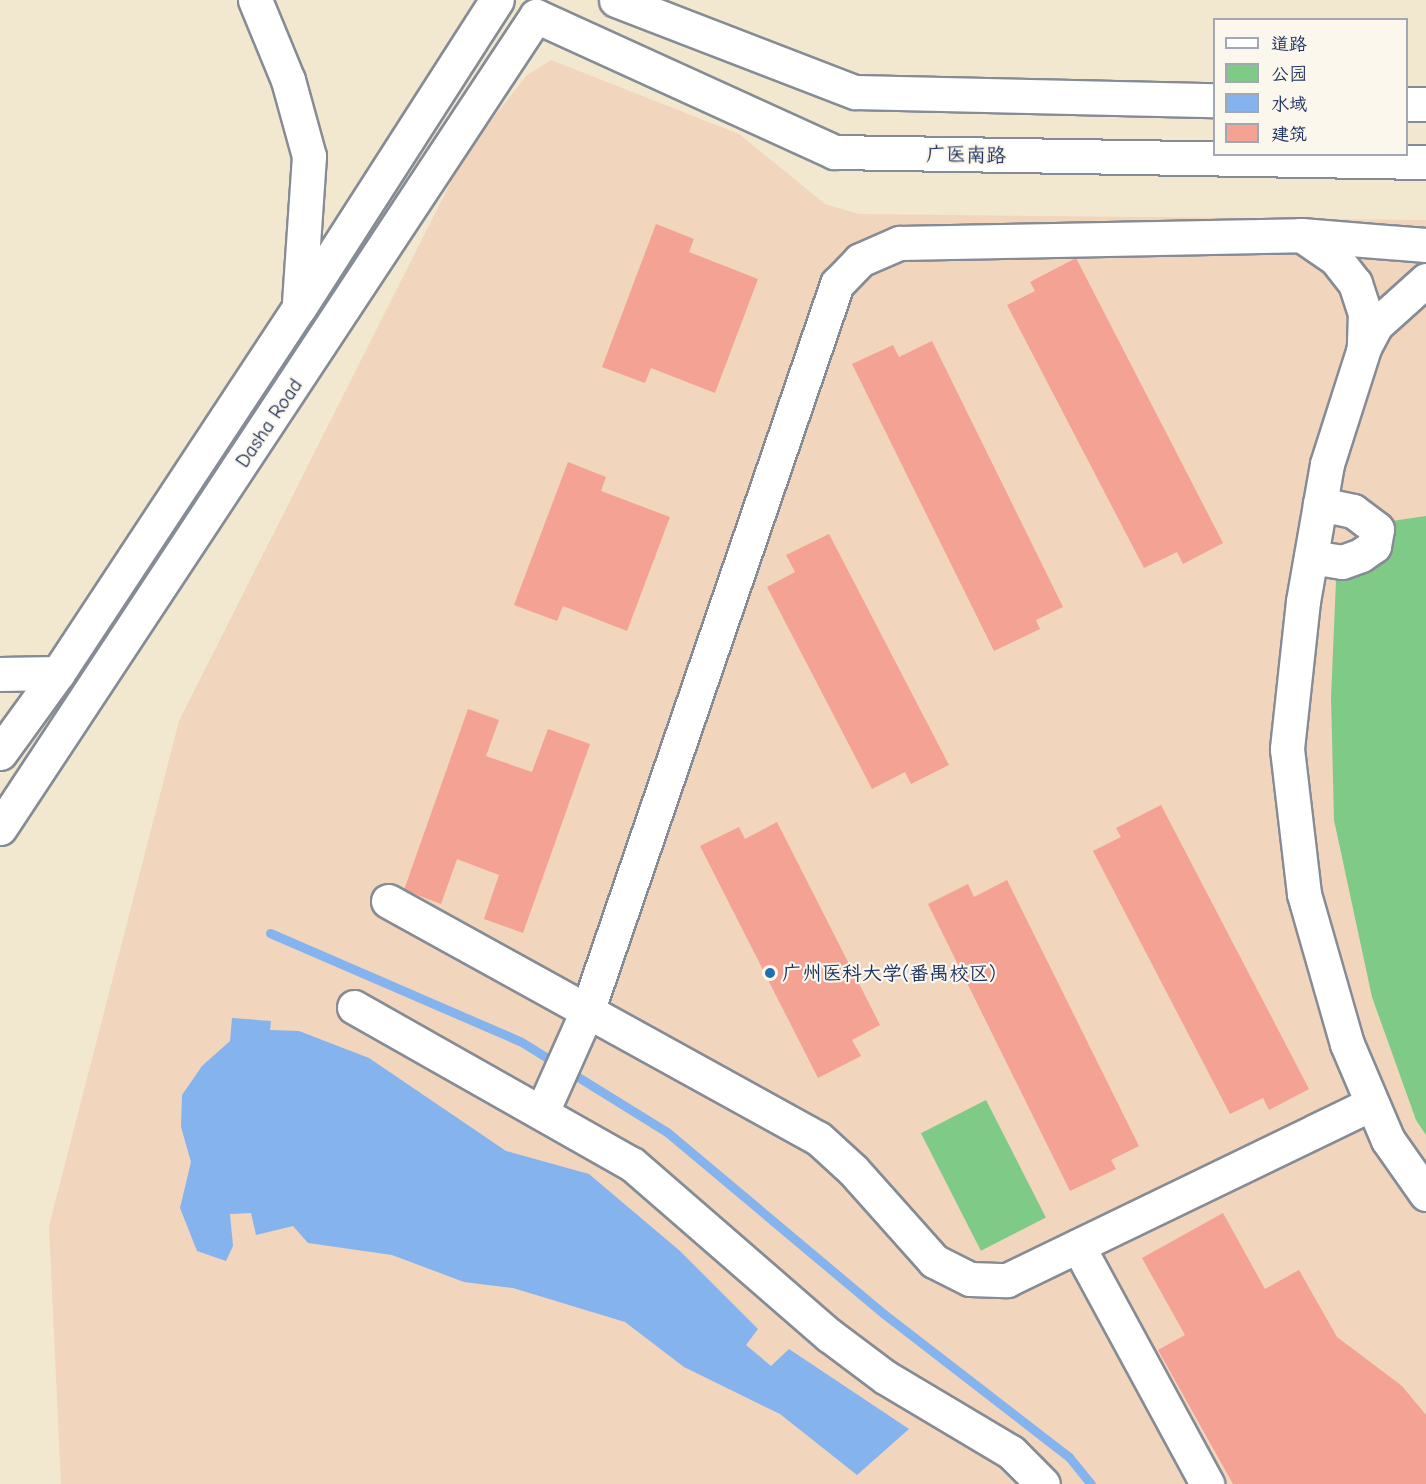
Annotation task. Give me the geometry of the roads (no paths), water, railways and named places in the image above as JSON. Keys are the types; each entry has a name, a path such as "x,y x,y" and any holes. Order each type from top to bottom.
{"street":[{"path":"255,0 288,80 309,156 299,308"},
{"name":"Dasha Road","path":"0,753 58,673 299,308 497,0"},
{"path":"616,0 855,92 1213,100"},
{"name":"Dasha Road","path":"0,828 536,16"},
{"name":"广医南路","path":"536,16 834,152 1426,162"},
{"path":"1408,104 1426,104"},
{"path":"1301,235 1336,259 1355,283 1365,313 1364,348"},
{"path":"542,1112 588,1009 837,284 860,260 899,243 1301,235 1426,245"},
{"path":"1426,280 1376,325 1364,348 1327,464 1311,557 1287,749 1304,894 1347,1044 1388,1140 1426,1194"},
{"path":"1311,557 1342,562 1361,555 1374,546 1377,529 1353,511 1320,504"},
{"path":"0,674 58,673"},
{"path":"387,901 588,1009 818,1138 853,1170 934,1261 970,1279 1007,1281 1371,1104"},
{"path":"354,1007 632,1164 829,1335 885,1377 1011,1452 1043,1484"},
{"path":"1078,1246 1207,1484"}],"water":[{"path":"232,1018 271,1021 270,1030 299,1031 369,1058 506,1151 589,1174 680,1251 758,1329 746,1345 771,1366 789,1349 909,1429 857,1475 780,1414 684,1367 625,1322 513,1288 464,1282 392,1255 308,1243 293,1226 256,1235 251,1213 230,1214 233,1246 226,1261 197,1251 180,1208 191,1162 181,1127 182,1095 202,1066 230,1041"}],"waterway":[{"path":"270,933 520,1041 667,1132 884,1314 1069,1457 1091,1484"}],"place":[{"name":"广州医科大学(番禺校区)","path":"770,973"}]}
